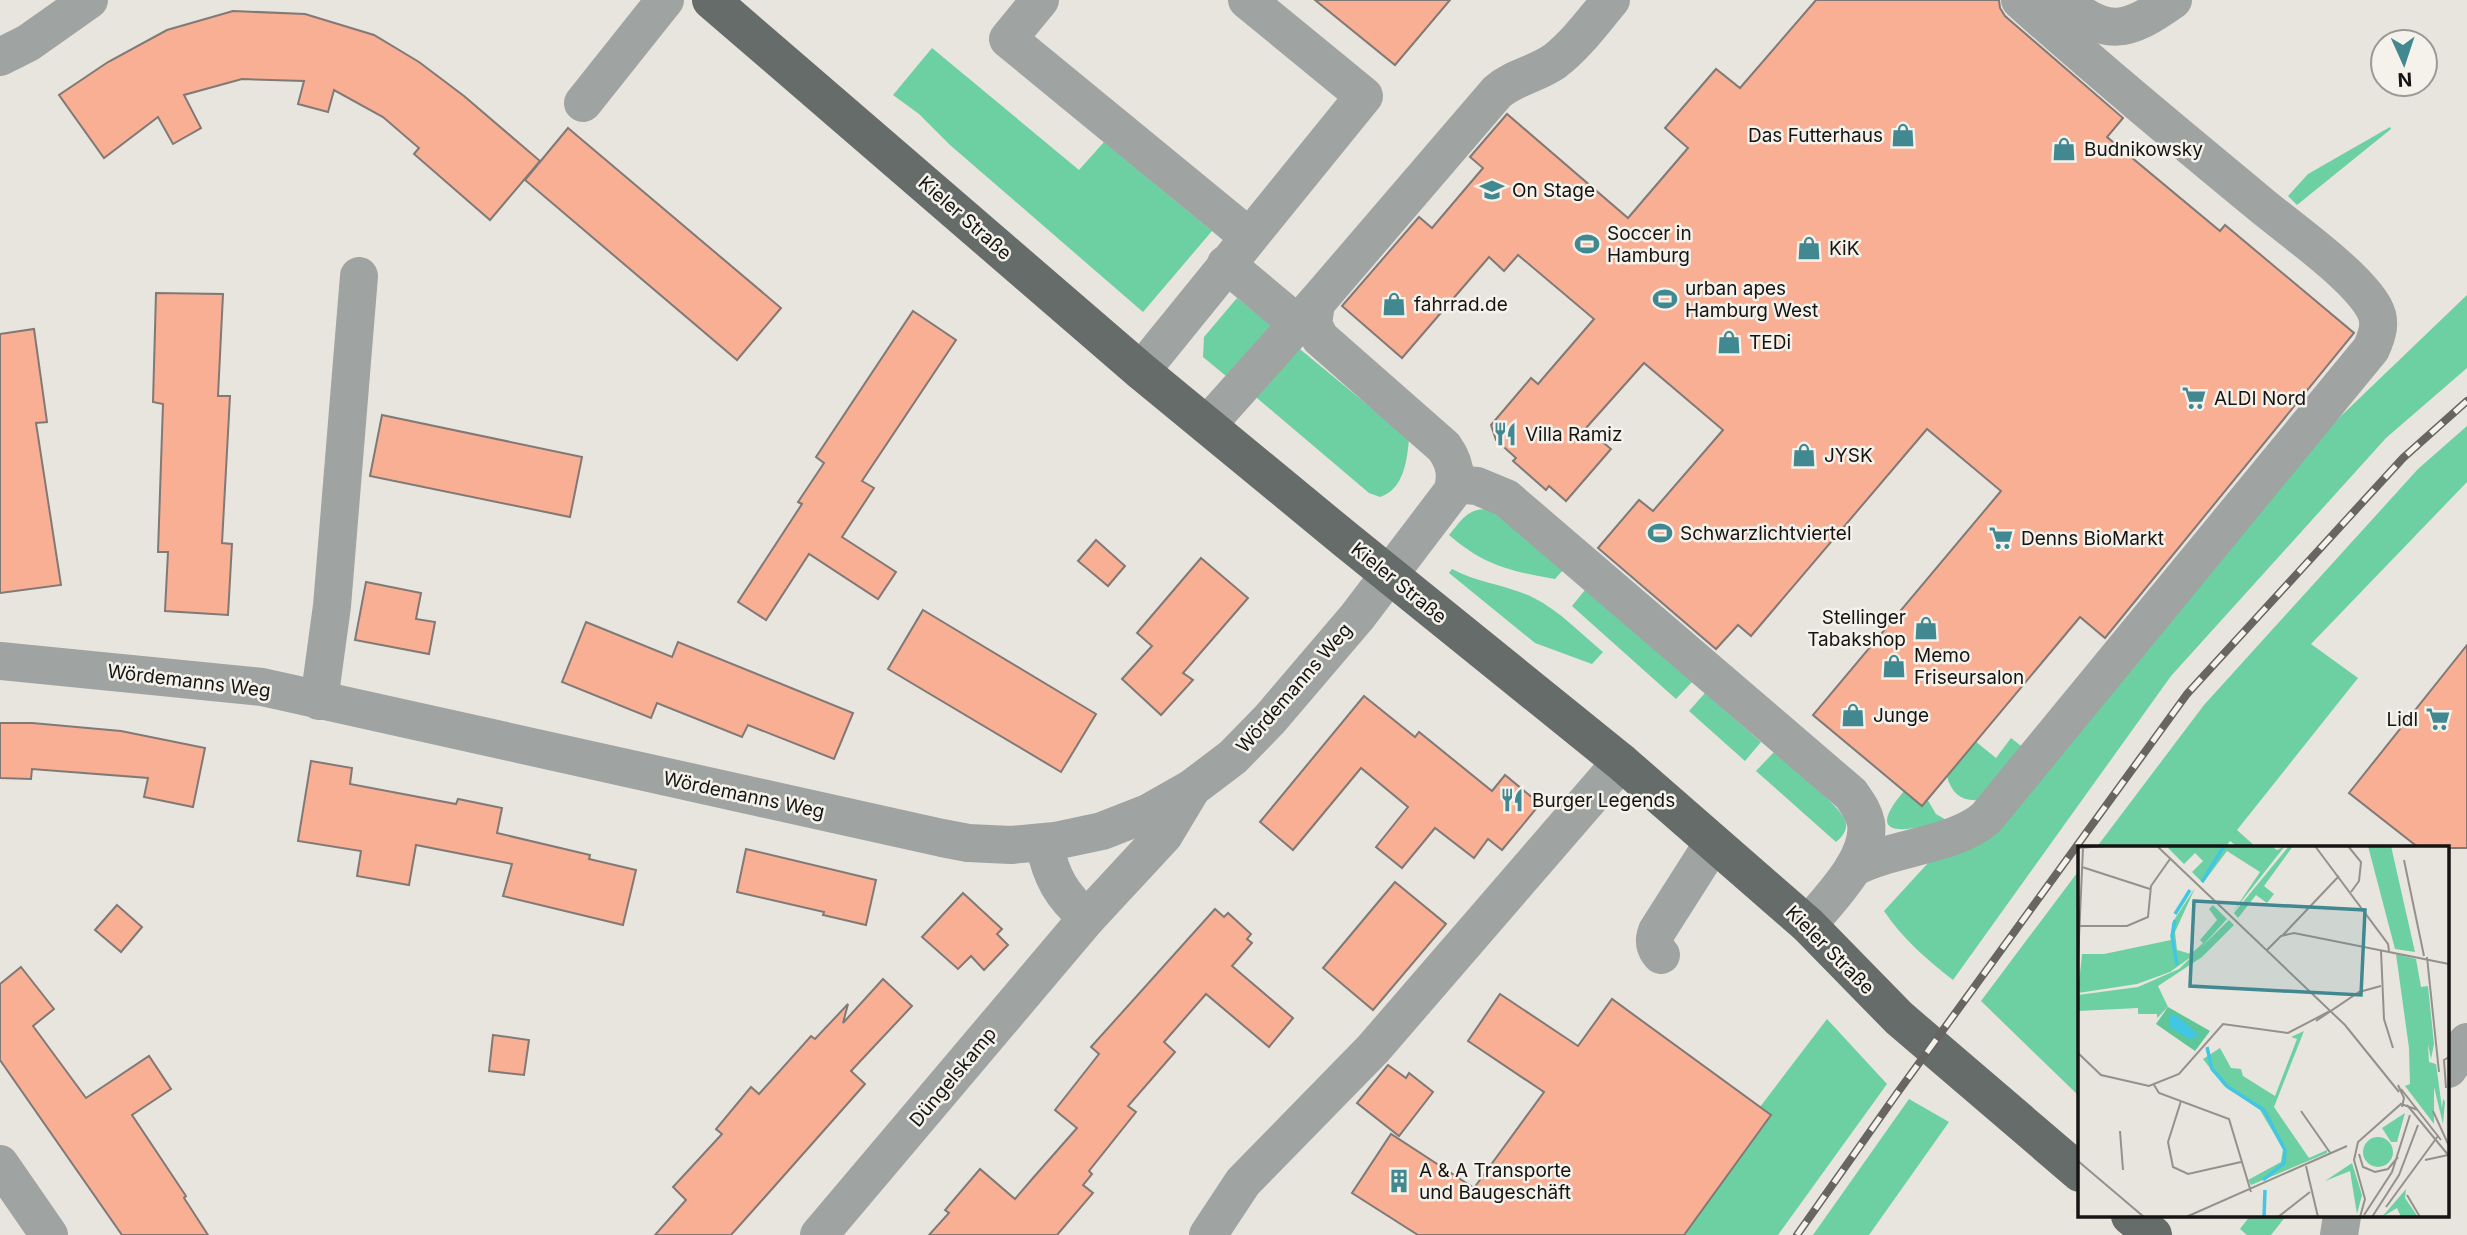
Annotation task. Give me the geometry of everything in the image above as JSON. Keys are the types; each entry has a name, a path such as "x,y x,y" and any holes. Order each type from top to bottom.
{"main road":[{"name":"Kieler Straße","path":"711,0 1141,371 1621,762 1808,925 1899,1018 2078,1171"},
{"path":"2132,1218 2153,1235"}],"street":[{"path":"0,57 28,43 89,0"},
{"path":"583,103 665,0"},
{"path":"1040,0 1008,39 1307,313 1320,338 1444,447 1454,466 1455,484 1477,486 1506,498 1851,794 1866,823 1866,839 1862,852 1853,868 1808,925"},
{"path":"1141,371 1364,96 1247,0"},
{"path":"1206,425 1307,313 1497,92 1507,83 1553,62 1611,0"},
{"path":"1853,868 1880,856 1957,834 1986,818 2371,349 2377,335 2378,320 2374,307 2335,267 2127,95 2020,0"},
{"path":"2063,0 2080,16 2097,25 2112,27 2145,20 2173,0"},
{"path":"2097,25 2127,0"},
{"path":"319,701 332,606 359,276"},
{"name":"Wördemanns Weg","path":"0,661 262,687 942,838 991,845 1044,842 1102,831 1126,822 1148,813 1216,772 1250,741 1322,659 1447,500 1455,484"},
{"path":"1208,1235 1243,1182 1373,1049 1621,762"},
{"name":"Düngelskamp","path":"818,1235 1087,918 1164,835 1192,788"},
{"path":"1044,842 1058,885 1071,903 1087,918"},
{"path":"1661,955 1656,949 1654,939 1657,931 1713,843"},
{"path":"2450,1066 2467,1042"},
{"path":"0,1164 49,1235"}],"green space":[{"path":"932,48 1079,170 1104,142 1212,231 1143,312 950,145 919,114 893,95"},
{"path":"2390,127 2391,129 2297,205 2288,196 2308,174"},
{"path":"2467,295 2467,368 2386,438 2171,676 1953,980 1899,931 1884,911 2318,438"},
{"path":"1237,298 1276,329 1226,376 1203,357 1204,337"},
{"path":"1295,345 1409,439 1403,473 1388,493 1380,497 1369,493 1251,393"},
{"path":"2467,426 2467,482 2311,644 2358,678 2237,830 2255,846 2236,846 2230,841 2226,846 2098,846 2204,705 2418,469"},
{"path":"1486,509 1497,514 1563,570 1555,579 1499,566 1474,554 1449,535 1469,514"},
{"path":"1452,569 1544,603 1603,652 1592,664 1535,643 1449,573"},
{"path":"1585,590 1692,682 1676,699 1572,606"},
{"path":"1705,693 1761,742 1745,761 1689,711"},
{"path":"2011,738 2025,749 1980,800 1963,798 1954,792 1947,776 1975,741 1996,758"},
{"path":"1774,752 1826,797 1843,816 1846,829 1836,842 1756,771"},
{"path":"1904,791 1922,806 1927,799 1936,814 1948,821 1908,829 1890,826 1887,819 1891,808"},
{"path":"2078,872 2078,1095 1981,1001"},
{"path":"1827,1019 1887,1084 1778,1235 1684,1235 1771,1115 1760,1107"},
{"path":"1909,1099 1949,1122 1869,1235 1813,1235"},
{"path":"2248,1218 2284,1218 2271,1235 2247,1235 2240,1229"}],"building":[{"path":"1315,0 1450,0 1395,65"},
{"path":"1816,0 1999,0 2005,16 2123,118 2107,137 2220,231 2225,225 2354,333 2105,638 2080,617 1922,806 1813,715 2001,491 1927,429 1751,636 1738,625 1716,649 1598,548 1639,500 1653,511 1723,430 1644,363 1586,428 1611,449 1566,501 1549,486 1546,490 1513,461 1516,458 1496,440 1491,425 1531,378 1538,384 1594,319 1518,255 1504,271 1489,257 1402,358 1342,306 1419,217 1432,228 1483,168 1470,157 1507,114 1628,218 1688,148 1665,128 1716,69 1740,88"},
{"path":"233,11 305,14 374,35 419,62 464,96 540,161 490,220 414,154 419,148 383,117 334,90 328,112 298,104 304,81 242,79 184,95 201,128 173,144 158,117 104,158 59,95 108,62 167,30"},
{"path":"568,128 781,308 737,360 525,180"},
{"path":"156,293 223,294 218,396 230,396 222,543 232,544 228,615 165,611 168,552 158,552 163,404 153,402"},
{"path":"913,311 956,340 862,481 874,488 842,537 896,572 878,599 809,554 766,620 738,602 802,504 798,502 824,463 816,457"},
{"path":"34,329 47,422 36,423 61,585 0,593 0,334"},
{"path":"382,415 582,457 570,517 370,476"},
{"path":"1096,540 1125,566 1108,586 1078,561"},
{"path":"1201,558 1248,598 1183,673 1193,680 1161,715 1122,679 1152,646 1137,633"},
{"path":"366,582 421,593 416,619 435,622 429,654 355,640"},
{"path":"923,610 1096,714 1061,772 888,669"},
{"path":"586,622 672,657 678,642 853,713 834,759 748,725 742,737 657,703 651,718 562,682"},
{"name":"Lidl","path":"2467,645 2467,848 2416,846 2349,793"},
{"path":"1364,696 1415,737 1419,732 1492,791 1505,775 1540,804 1502,850 1488,839 1474,858 1435,828 1402,868 1376,847 1408,807 1361,768 1293,850 1260,822"},
{"path":"0,723 32,723 121,731 205,748 193,807 144,797 148,778 32,769 31,779 0,778"},
{"path":"311,761 352,768 350,784 456,804 458,799 502,808 497,833 590,855 589,859 636,870 623,925 503,896 512,864 416,845 409,885 357,876 361,851 298,841"},
{"path":"746,849 876,880 866,925 823,915 824,912 737,892"},
{"path":"1395,882 1446,924 1373,1010 1323,968"},
{"path":"963,893 1002,929 997,934 1008,945 984,970 971,956 958,969 922,937"},
{"path":"117,905 142,927 121,952 95,930"},
{"path":"1215,909 1224,917 1228,913 1251,934 1247,939 1252,943 1232,966 1293,1018 1269,1047 1206,994 1164,1042 1175,1052 1128,1106 1136,1112 1089,1171 1092,1174 1083,1185 1093,1193 1057,1235 929,1235 949,1213 945,1210 980,1169 1015,1199 1077,1128 1055,1110 1099,1054 1091,1047"},
{"path":"21,967 54,1009 33,1026 86,1098 149,1056 171,1089 132,1115 186,1196 184,1198 208,1235 122,1235 0,1060 0,984"},
{"path":"883,979 912,1006 851,1071 865,1084 764,1198 731,1235 655,1235 686,1200 673,1187 722,1134 716,1129 751,1087 759,1094 811,1036 815,1039 848,1004 843,1023"},
{"path":"1500,994 1578,1046 1612,999 1771,1115 1684,1235 1418,1235 1352,1193 1391,1134 1474,1188 1544,1092 1468,1041"},
{"path":"493,1035 529,1040 524,1075 489,1071"},
{"path":"1388,1065 1406,1078 1409,1073 1433,1092 1399,1136 1357,1103"}],"railway":[{"path":"1797,1235 2187,694 2403,458 2467,401"}],"place":[{"name":"Das Futterhaus","path":"1903,135"},
{"name":"Budnikowsky","path":"2064,149"},
{"name":"On Stage","path":"1492,190"},
{"name":"Soccer in Hamburg","path":"1587,244"},
{"name":"KiK","path":"1809,248"},
{"name":"urban apes Hamburg West","path":"1665,299"},
{"name":"fahrrad.de","path":"1394,304"},
{"name":"TEDi","path":"1729,342"},
{"name":"ALDI Nord","path":"2194,398"},
{"name":"Villa Ramiz","path":"1505,434"},
{"name":"JYSK","path":"1804,455"},
{"name":"Schwarzlichtviertel","path":"1660,533"},
{"name":"Denns BioMarkt","path":"2001,538"},
{"name":"Stellinger Tabakshop","path":"1926,628"},
{"name":"Memo Friseursalon","path":"1894,666"},
{"name":"Junge","path":"1853,715"},
{"name":"Lidl","path":"2438,719"},
{"name":"Burger Legends","path":"1512,800"},
{"name":"A & A Transporte und Baugeschäft","path":"1399,1181"}]}
